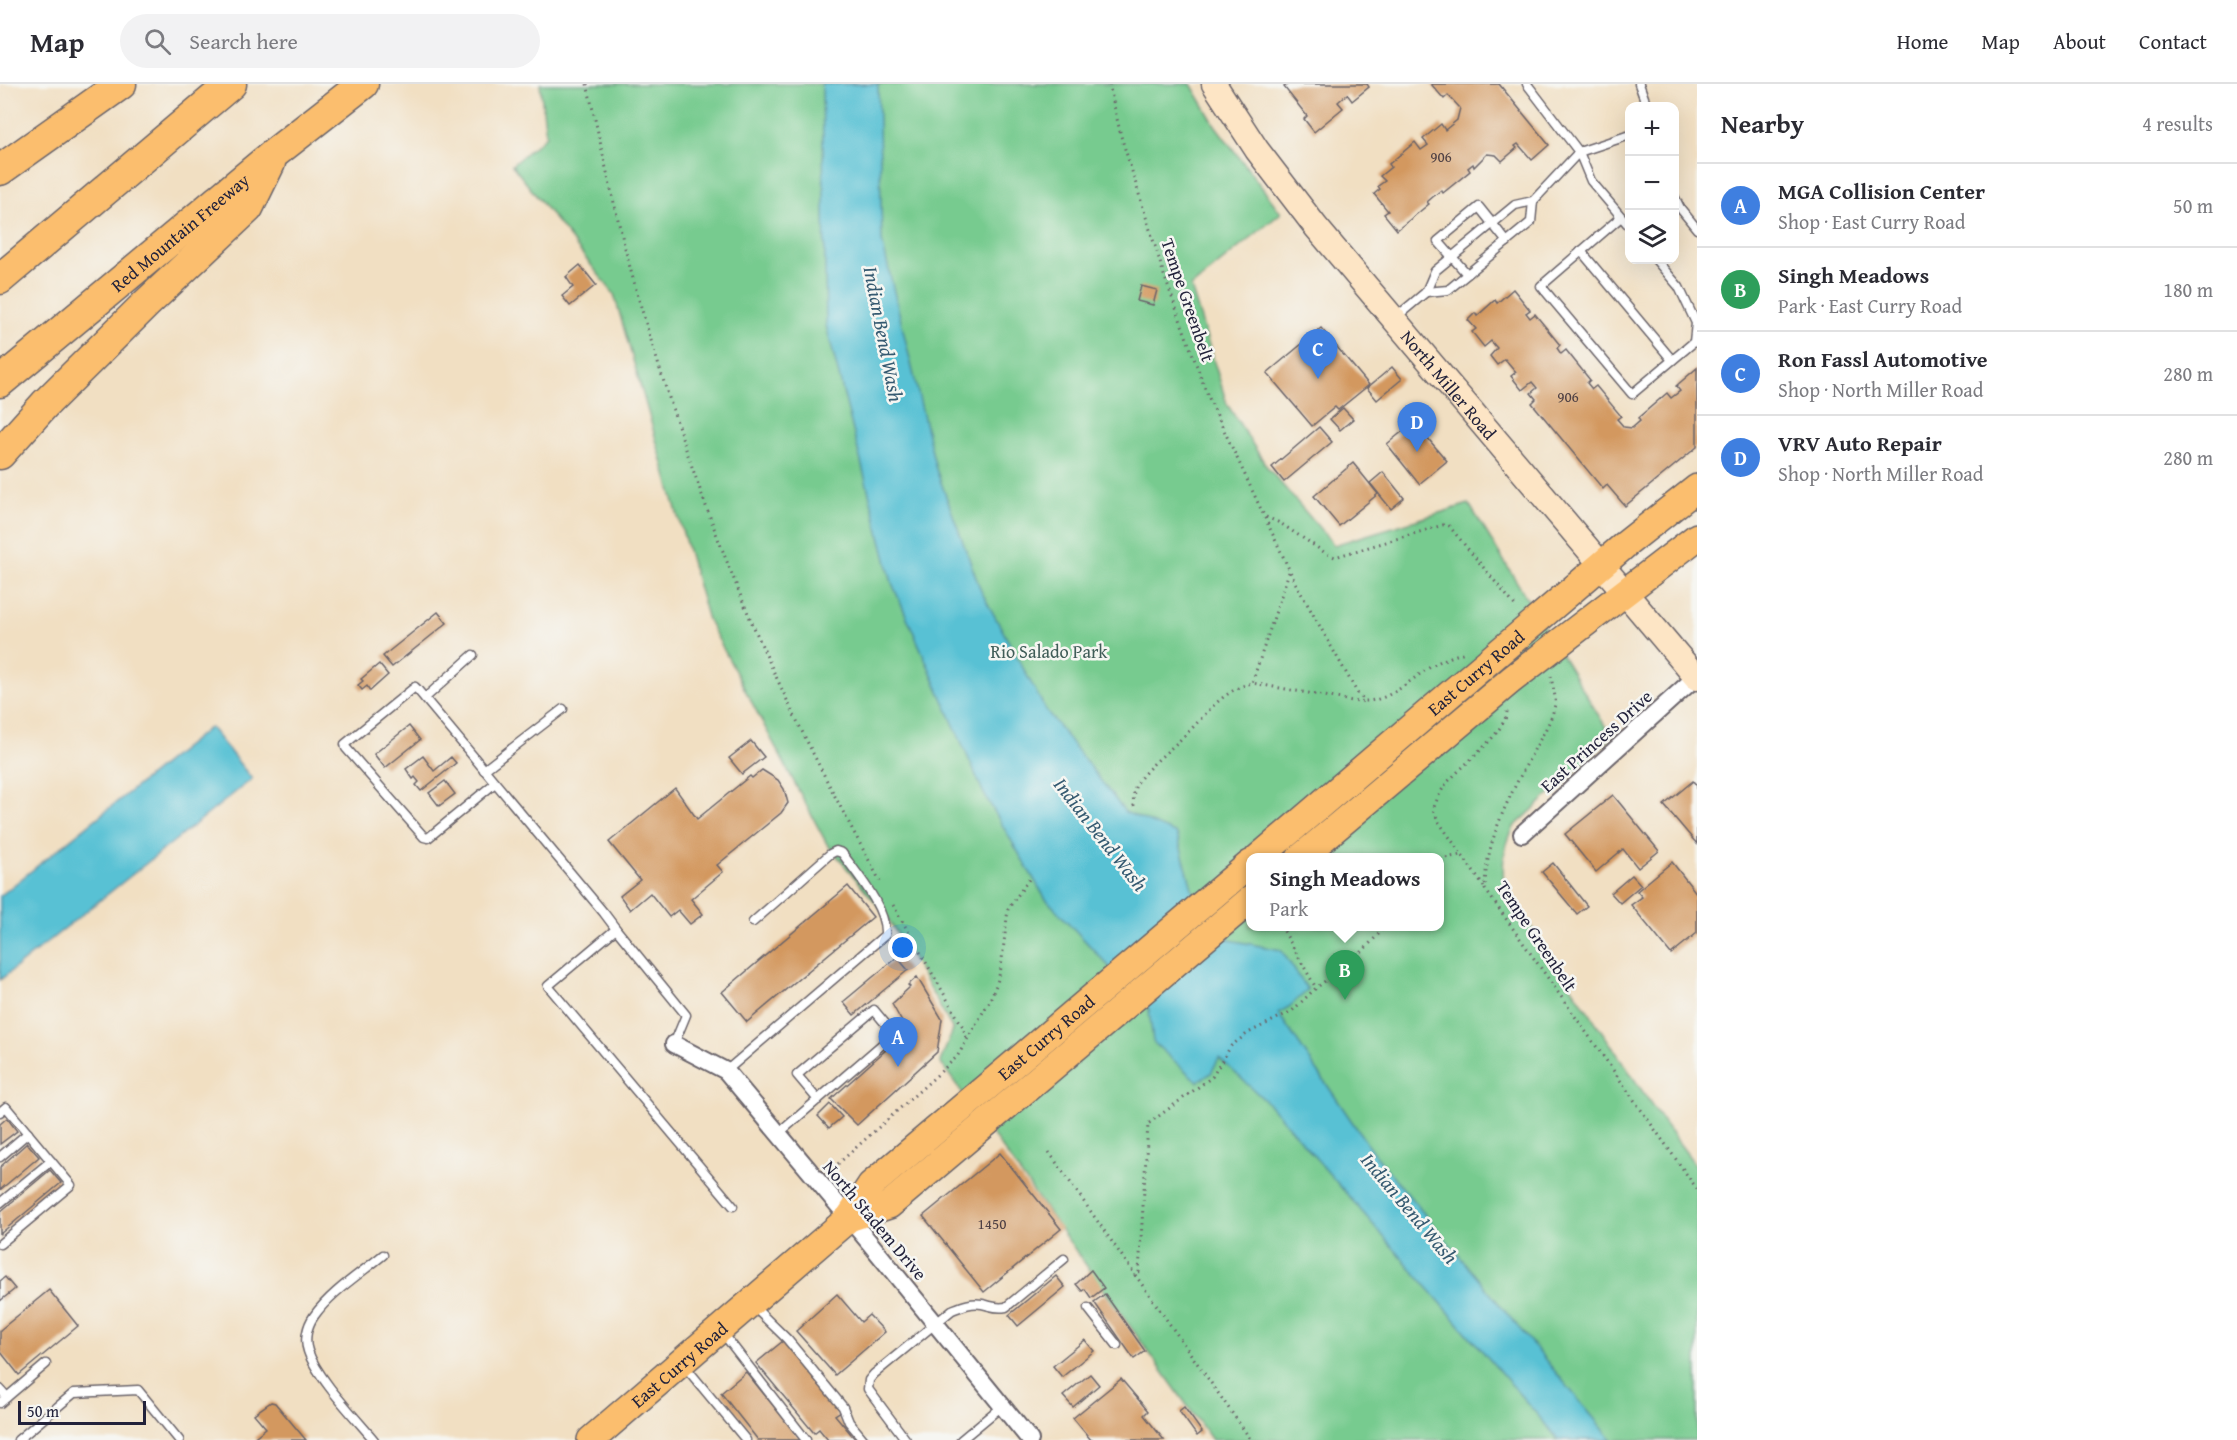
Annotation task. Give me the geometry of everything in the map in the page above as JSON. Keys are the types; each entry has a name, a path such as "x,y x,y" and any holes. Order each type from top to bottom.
{"highway":[{"path":"0,170 121,84"},
{"path":"0,279 231,84"},
{"name":"Red Mountain Freeway","path":"0,382 276,152 363,84"},
{"path":"0,454 45,404 248,208 276,152"}],"main road":[{"name":"East Curry Road","path":"1264,853 1697,488"},
{"name":"East Curry Road","path":"1306,853 1511,680 1697,537"},
{"name":"East Curry Road","path":"591,1440 849,1218 871,1185 1246,868"},
{"name":"East Curry Road","path":"849,1218 889,1205 1242,907"}],"street":[{"name":"North Miller Road","path":"1214,84 1257,150 1316,227 1697,678"},
{"name":"East Princess Drive","path":"1522,834 1697,678"},
{"name":"North Stadem Drive","path":"674,1044 726,1071 1030,1440"}],"lane":[{"path":"1527,84 1579,152 1591,181 1625,222"},
{"path":"1639,84 1646,102"},
{"path":"1395,318 1426,292 1435,271 1515,205 1533,201 1579,152 1625,136"},
{"path":"1426,292 1448,290 1531,222 1533,201"},
{"path":"1467,274 1438,241 1479,207 1507,242"},
{"path":"1679,212 1697,229"},
{"path":"1621,217 1541,286 1632,394 1694,342 1696,323 1679,287 1659,264"},
{"path":"1581,251 1672,360"},
{"path":"425,698 473,656"},
{"path":"495,783 428,838 424,837 346,748 345,744 415,687 425,698 687,1015 674,1044"},
{"path":"484,770 563,709"},
{"path":"726,1071 885,935 886,926 867,887 842,853 836,851 753,922"},
{"path":"616,929 548,986 733,1206"},
{"path":"778,1134 818,1100 894,1034 874,1010 797,1075 818,1100"},
{"path":"0,1112 6,1107 71,1185 0,1244"},
{"path":"0,1157 28,1133"},
{"path":"0,1203 51,1161"},
{"path":"374,1440 315,1367 307,1349 307,1332 313,1317 331,1297 383,1255"},
{"path":"906,1440 868,1389 869,1380 952,1310 967,1304 982,1304 995,1310 1006,1307 1064,1259"},
{"path":"751,1303 787,1339 843,1407 849,1422 864,1440"},
{"path":"1088,1308 1117,1345"},
{"path":"720,1330 806,1440"},
{"path":"681,1363 746,1440"},
{"path":"0,1389 4,1400 46,1364"},
{"path":"18,1440 74,1393 138,1389 179,1440"},
{"path":"961,1440 1002,1406"}],"path":[{"path":"587,84 624,244 644,317 674,413 724,550 778,682 835,797 885,890"},
{"name":"Tempe Greenbelt","path":"1110,84 1121,136 1178,315 1207,394 1290,572 1358,694 1365,701"},
{"path":"1265,517 1280,523 1335,557 1443,525 1449,526 1520,612"},
{"path":"1252,683 1290,572"},
{"path":"1134,806 1135,785 1221,697 1238,687 1252,683 1358,702 1374,701 1387,696 1438,663 1464,652 1470,654"},
{"name":"Tempe Greenbelt","path":"1550,672 1555,701 1551,718 1516,784 1495,831 1485,875 1485,889 1697,1189"},
{"path":"1485,889 1433,810 1446,784 1490,740 1507,716 1507,707"},
{"path":"1444,858 1462,855"},
{"path":"818,1182 957,1057 989,1002 997,983 1008,909 1029,879"},
{"path":"890,901 963,1027 968,1040"},
{"path":"1283,931 1316,988"},
{"path":"1134,1276 1139,1272 1148,1124 1212,1077 1231,1046 1248,1033 1292,1011 1316,988 1359,955 1382,931"},
{"path":"1049,1152 1251,1440"}],"green space":[{"name":"Rio Salado Park","path":"540,84 1191,84 1215,125 1281,213 1191,287 1227,404 1267,467 1334,545 1469,504 1612,737 1514,827 1504,856 1504,887 1664,1123 1697,1167 1697,1440 1212,1440 940,1062 953,1030 906,947 881,909 827,844 708,620 614,294 512,165 546,136"}],"water":[{"name":"Indian Bend Wash","path":"822,84 878,84 882,241 936,469 981,591 1046,710 1125,812 1177,834 1193,892 1230,940 1281,950 1308,990 1289,1007 1278,1013 1372,1151 1612,1440 1559,1440 1270,1105 1219,1058 1211,1073 1198,1082 1153,1042 1149,1009 1045,898 984,794 892,583 826,325"},
{"path":"210,727 252,779 0,980 0,896"}],"building":[{"path":"1288,84 1367,84 1369,87 1352,101 1347,94 1338,102 1343,108 1314,132 1304,119 1307,116 1284,87"},
{"path":"1431,84 1499,84 1549,145 1532,160 1518,144 1515,146 1517,148 1502,161 1496,155 1487,154 1474,167 1473,164 1468,168 1470,171 1443,193 1441,190 1427,202 1429,204 1397,230 1384,214 1388,211 1374,194 1380,189 1378,186 1385,181 1380,176 1391,167 1389,164 1415,142 1421,150 1428,145 1423,139 1441,124 1445,130 1457,120 1460,108 1448,95 1444,99"},
{"path":"580,265 596,285 570,306 562,296 573,287 566,277"},
{"path":"1141,286 1157,290 1153,305 1137,301"},
{"path":"1513,289 1530,310 1526,313 1530,318 1535,314 1560,345 1557,348 1561,354 1566,350 1590,380 1587,383 1592,389 1596,386 1621,416 1617,419 1624,427 1632,428 1640,421 1638,418 1667,393 1671,398 1680,391 1676,386 1697,368 1697,447 1625,506 1607,485 1603,489 1532,403 1536,399 1531,393 1537,388 1532,382 1522,390 1511,376 1516,372 1505,359 1497,365 1490,356 1497,348 1491,341 1484,347 1472,332 1476,329 1468,320 1475,313 1477,316 1495,300 1497,303"},
{"path":"1321,328 1369,385 1338,410 1335,407 1312,426 1267,373"},
{"path":"1392,367 1402,379 1377,400 1367,388"},
{"path":"1343,408 1353,419 1340,430 1330,419"},
{"path":"1414,422 1447,461 1419,484 1387,444"},
{"path":"1319,427 1332,442 1284,482 1272,467"},
{"path":"1353,463 1378,494 1339,526 1314,496"},
{"path":"1383,472 1404,498 1391,509 1370,483"},
{"path":"438,612 447,623 392,667 383,656"},
{"path":"379,664 388,675 370,691 367,686 362,690 358,685 363,681 361,679"},
{"path":"409,726 420,740 385,768 374,754"},
{"path":"751,741 764,757 742,774 729,758"},
{"path":"423,756 434,771 451,757 456,763 421,791 416,785 419,782 415,777 413,779 406,769"},
{"path":"762,770 778,780 784,789 788,803 781,813 717,865 723,872 691,899 703,914 690,924 678,910 669,917 650,893 630,910 620,896 640,880 609,842 675,788 697,819 750,776 752,778"},
{"path":"445,781 455,794 439,806 429,793"},
{"path":"1693,781 1697,786 1697,844 1664,805"},
{"path":"1613,795 1659,851 1638,868 1623,849 1596,872 1565,834"},
{"path":"1672,862 1697,894 1697,933 1671,954 1631,905 1642,897 1637,891"},
{"path":"1553,863 1587,906 1577,914 1542,872"},
{"path":"1632,875 1641,885 1620,903 1611,893"},
{"path":"848,886 873,917 747,1022 722,992"},
{"path":"897,957 908,970 854,1015 843,1002"},
{"path":"917,977 942,1019 937,1052 857,1125 831,1099 907,1031 892,1004"},
{"path":"830,1104 842,1117 829,1128 818,1116"},
{"path":"7,1118 17,1131 0,1144 0,1124"},
{"path":"27,1143 39,1157 0,1190 0,1167"},
{"path":"1000,1153 1061,1229 984,1292 923,1216"},
{"path":"50,1170 61,1183 0,1234 0,1212"},
{"path":"1091,1270 1104,1288 1091,1298 1085,1289 1082,1291 1076,1284"},
{"path":"1056,1276 1065,1287 1018,1326 1009,1315"},
{"path":"5,1277 15,1289 0,1301 0,1281"},
{"path":"49,1290 78,1326 19,1375 0,1351 0,1330"},
{"path":"837,1294 861,1322 869,1315 885,1332 835,1375 796,1331"},
{"path":"1105,1294 1145,1351 1134,1359 1094,1302"},
{"path":"1085,1340 1094,1351 1062,1377 1053,1366"},
{"path":"783,1341 841,1411 835,1415 856,1440 828,1440 819,1429 814,1433 756,1363"},
{"path":"746,1372 801,1440 758,1440 721,1393"},
{"path":"1090,1374 1099,1385 1073,1407 1063,1396"},
{"path":"1121,1379 1148,1411 1144,1415 1164,1440 1091,1440 1073,1418"},
{"path":"271,1402 275,1403 306,1440 257,1440 255,1437 266,1428 254,1414"},
{"path":"1184,1407 1202,1432 1197,1436 1179,1411"}],"place":[{"name":"Ron Fassl Automotive","path":"1318,379"},
{"name":"VRV Auto Repair","path":"1417,452"},
{"name":"Singh Meadows","path":"1345,1000"},
{"name":"MGA Collision Center","path":"898,1067"}]}
